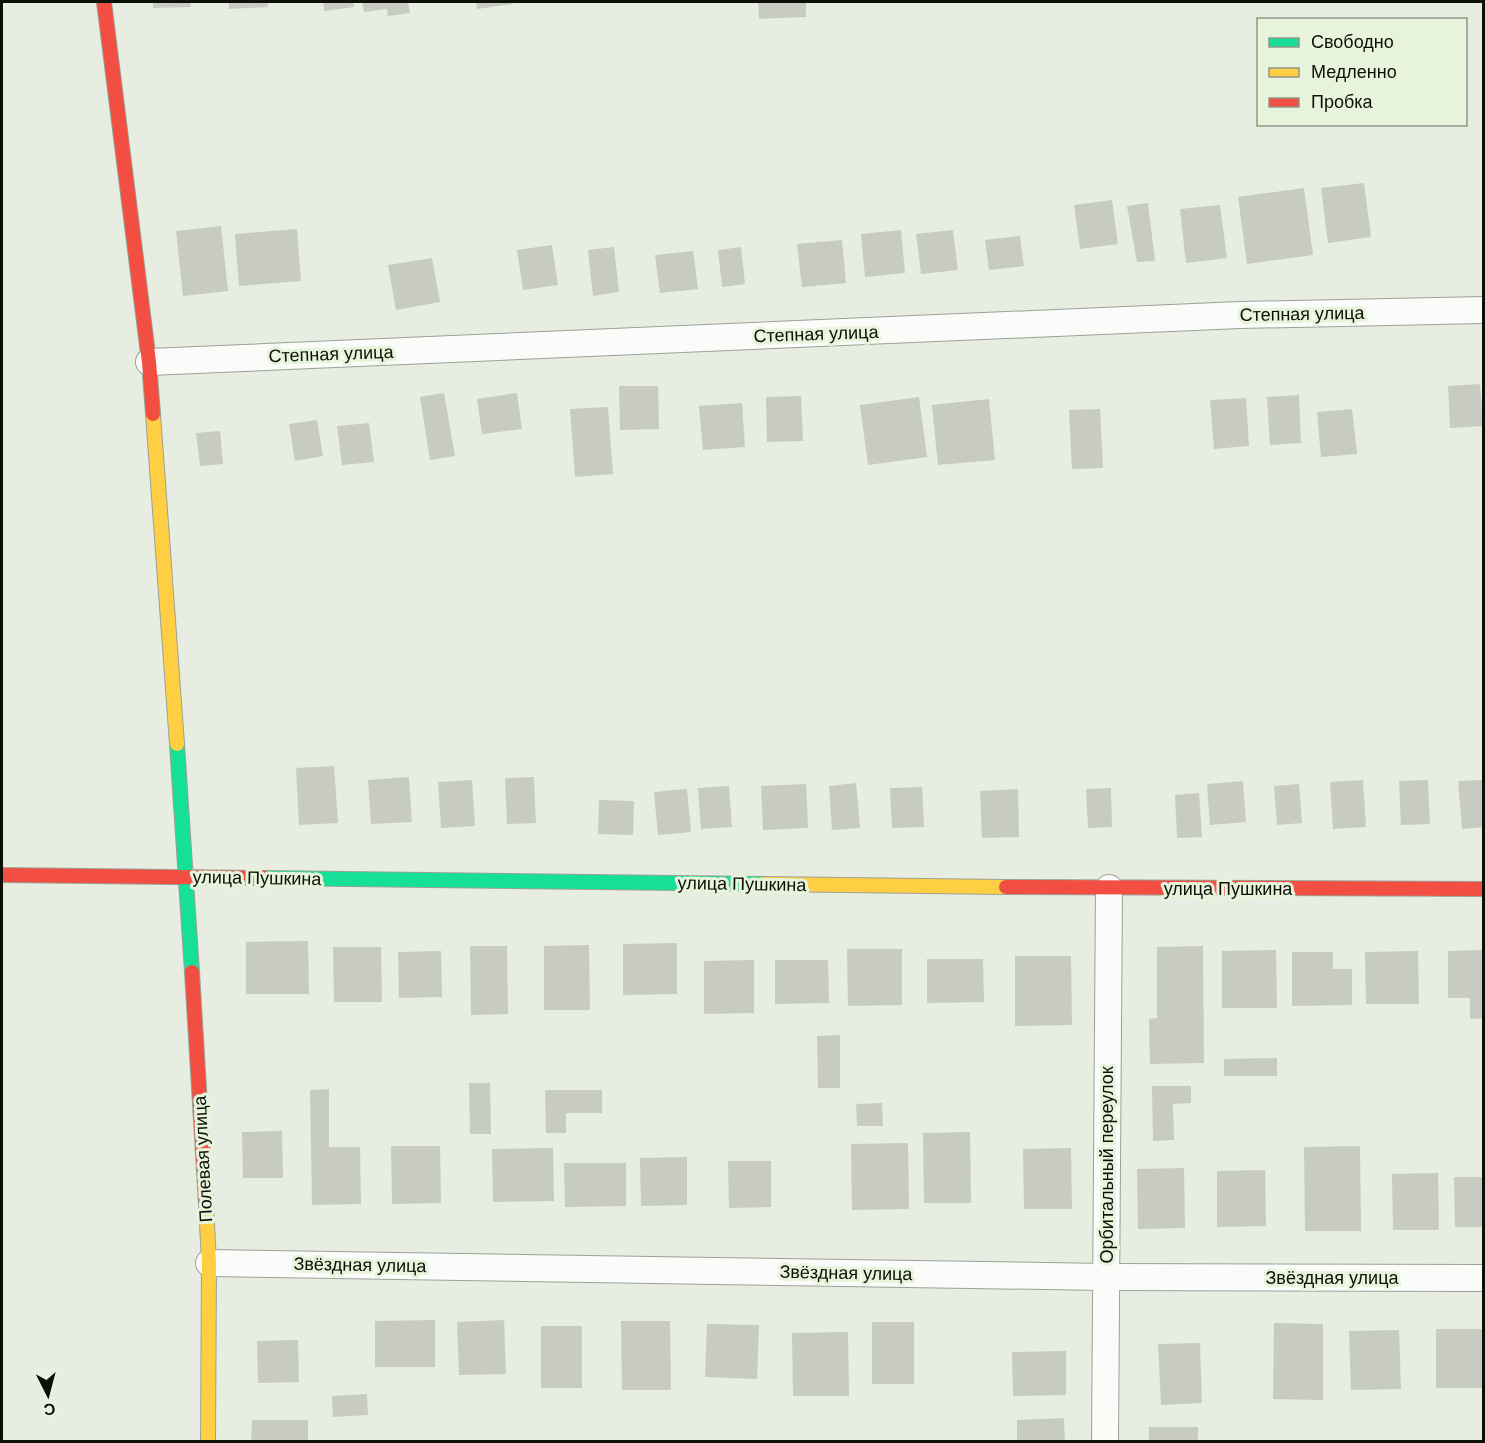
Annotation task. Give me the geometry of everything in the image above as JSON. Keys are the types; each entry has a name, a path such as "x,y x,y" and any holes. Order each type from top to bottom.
{"street":[{"name":"Полевая улица","path":"104,2 149,362 187,877 209,1263 208,1442"},
{"name":"Степная улица","path":"149,362 1240,315 1484,310"},
{"name":"улица Пушкина","path":"2,875 1109,888 1484,889"},
{"name":"Орбитальный переулок","path":"1105,1442 1109,888"},
{"name":"Звёздная улица","path":"209,1263 1106,1277 1484,1278"}],"building":[{"path":"153,2 190,2 191,7 153,8"},
{"path":"229,2 268,2 268,7 229,9"},
{"path":"323,2 353,2 354,7 324,11"},
{"path":"362,2 408,2 410,13 388,16 387,9 364,12"},
{"path":"476,2 512,2 513,4 477,9"},
{"path":"758,2 806,2 806,17 759,19"},
{"path":"1364,183 1371,237 1328,243 1321,188"},
{"path":"1304,188 1313,255 1247,264 1238,197"},
{"path":"1112,200 1118,244 1080,249 1074,205"},
{"path":"1148,203 1155,261 1137,262 1127,206"},
{"path":"1220,205 1227,258 1186,263 1180,209"},
{"path":"221,226 228,291 183,296 176,231"},
{"path":"297,229 301,281 239,286 235,234"},
{"path":"901,230 905,273 865,277 861,234"},
{"path":"953,230 958,270 921,274 916,234"},
{"path":"1020,236 1024,266 989,270 985,240"},
{"path":"842,240 846,283 802,287 797,244"},
{"path":"552,245 558,285 523,290 517,250"},
{"path":"614,247 619,292 593,296 588,250"},
{"path":"741,247 745,284 722,287 718,250"},
{"path":"693,251 698,289 660,293 655,255"},
{"path":"432,258 440,302 396,310 388,265"},
{"path":"1480,384 1483,426 1450,428 1448,386"},
{"path":"619,386 658,386 659,429 620,430"},
{"path":"444,393 455,456 430,460 420,397"},
{"path":"517,393 522,429 482,434 477,399"},
{"path":"1299,395 1301,443 1270,445 1267,397"},
{"path":"801,396 803,441 767,442 766,397"},
{"path":"919,397 927,457 868,465 860,405"},
{"path":"1246,398 1249,446 1214,449 1210,400"},
{"path":"989,399 995,460 938,465 932,405"},
{"path":"742,403 745,447 703,450 699,406"},
{"path":"608,407 613,474 575,477 570,409"},
{"path":"1100,409 1103,468 1072,469 1069,410"},
{"path":"1352,409 1357,454 1321,457 1317,412"},
{"path":"317,420 323,456 295,461 289,424"},
{"path":"369,423 374,462 342,465 337,426"},
{"path":"220,431 223,464 200,466 196,433"},
{"path":"334,766 338,823 299,825 296,768"},
{"path":"409,777 412,822 371,824 368,780"},
{"path":"534,777 536,823 507,824 505,778"},
{"path":"472,780 475,826 441,828 438,782"},
{"path":"1363,780 1366,827 1333,829 1330,782"},
{"path":"1428,780 1430,824 1401,825 1399,781"},
{"path":"1484,780 1484,827 1462,829 1458,781"},
{"path":"1243,781 1246,822 1210,825 1207,784"},
{"path":"856,783 860,828 832,830 829,786"},
{"path":"806,784 808,828 763,830 761,786"},
{"path":"1299,784 1302,823 1277,825 1274,786"},
{"path":"729,786 732,827 701,829 698,788"},
{"path":"922,787 924,827 892,828 890,788"},
{"path":"1111,788 1112,827 1088,828 1086,789"},
{"path":"687,789 691,832 658,835 654,792"},
{"path":"1018,789 1019,837 982,838 980,791"},
{"path":"1199,793 1202,837 1177,838 1175,795"},
{"path":"599,800 634,801 633,835 598,834"},
{"path":"308,941 309,994 246,994 246,942"},
{"path":"677,943 677,994 623,995 623,944"},
{"path":"589,945 590,1010 544,1010 544,946"},
{"path":"470,946 507,946 508,1014 471,1015"},
{"path":"1203,946 1204,1063 1150,1064 1149,1019 1157,1018 1157,947"},
{"path":"333,947 381,947 382,1002 334,1002"},
{"path":"847,949 902,949 902,1005 848,1006"},
{"path":"1276,950 1277,1008 1222,1008 1222,951"},
{"path":"1484,950 1484,1018 1470,1019 1470,998 1448,998 1448,951"},
{"path":"441,951 442,997 399,998 398,952"},
{"path":"1418,951 1419,1004 1366,1004 1365,952"},
{"path":"1292,952 1333,952 1333,969 1352,969 1352,1005 1292,1006"},
{"path":"1015,956 1071,956 1072,1025 1015,1026"},
{"path":"927,959 983,959 984,1002 927,1003"},
{"path":"754,960 754,1013 704,1014 704,961"},
{"path":"775,960 828,960 829,1003 775,1004"},
{"path":"840,1035 840,1088 818,1088 817,1036"},
{"path":"1277,1058 1277,1076 1224,1076 1224,1059"},
{"path":"469,1083 490,1083 491,1134 470,1134"},
{"path":"1152,1086 1191,1086 1191,1103 1173,1104 1174,1140 1153,1141"},
{"path":"329,1089 329,1147 360,1147 361,1204 312,1205 310,1090"},
{"path":"545,1090 602,1090 602,1113 566,1113 566,1133 546,1133"},
{"path":"882,1103 883,1126 857,1126 856,1104"},
{"path":"282,1131 283,1178 243,1178 242,1132"},
{"path":"970,1132 971,1203 924,1203 923,1133"},
{"path":"908,1143 909,1209 852,1210 851,1144"},
{"path":"391,1146 440,1146 441,1203 392,1204"},
{"path":"1360,1146 1361,1231 1305,1231 1304,1147"},
{"path":"553,1148 554,1201 493,1202 492,1149"},
{"path":"1071,1148 1072,1209 1024,1209 1023,1149"},
{"path":"687,1157 687,1205 641,1206 640,1158"},
{"path":"728,1161 771,1161 771,1207 729,1208"},
{"path":"564,1163 626,1163 626,1206 565,1207"},
{"path":"1184,1168 1185,1228 1138,1229 1137,1169"},
{"path":"1265,1170 1266,1226 1217,1227 1217,1171"},
{"path":"1438,1173 1439,1230 1393,1230 1392,1174"},
{"path":"1454,1177 1484,1177 1484,1227 1455,1227"},
{"path":"435,1320 435,1367 375,1367 375,1321"},
{"path":"504,1320 506,1374 459,1375 457,1322"},
{"path":"621,1321 670,1321 671,1390 622,1390"},
{"path":"872,1322 914,1322 914,1384 872,1384"},
{"path":"1274,1323 1323,1324 1323,1400 1273,1399"},
{"path":"707,1324 759,1325 757,1379 705,1377"},
{"path":"541,1326 582,1326 582,1388 541,1388"},
{"path":"1436,1329 1484,1329 1484,1388 1436,1388"},
{"path":"1399,1330 1401,1389 1351,1390 1349,1331"},
{"path":"848,1332 849,1396 793,1396 792,1333"},
{"path":"298,1340 299,1382 258,1383 257,1341"},
{"path":"1200,1343 1202,1403 1161,1405 1158,1344"},
{"path":"1066,1351 1066,1395 1013,1396 1012,1352"},
{"path":"367,1394 368,1415 333,1417 332,1396"},
{"path":"1064,1418 1065,1442 1017,1442 1017,1420"},
{"path":"252,1420 308,1420 308,1442 251,1442"},
{"path":"1149,1427 1198,1427 1198,1442 1149,1442"}],"traffic: fast":[{"path":"177,744 192,972"},
{"path":"265,878 764,884"}],"traffic: slow":[{"path":"153,414 177,744"},
{"path":"764,884 1006,887"},
{"path":"206,1204 209,1263 208,1442"}],"traffic: jam":[{"path":"104,2 149,362 153,414"},
{"path":"2,875 265,878"},
{"path":"1006,887 1484,889"},
{"path":"192,972 206,1204"}]}
